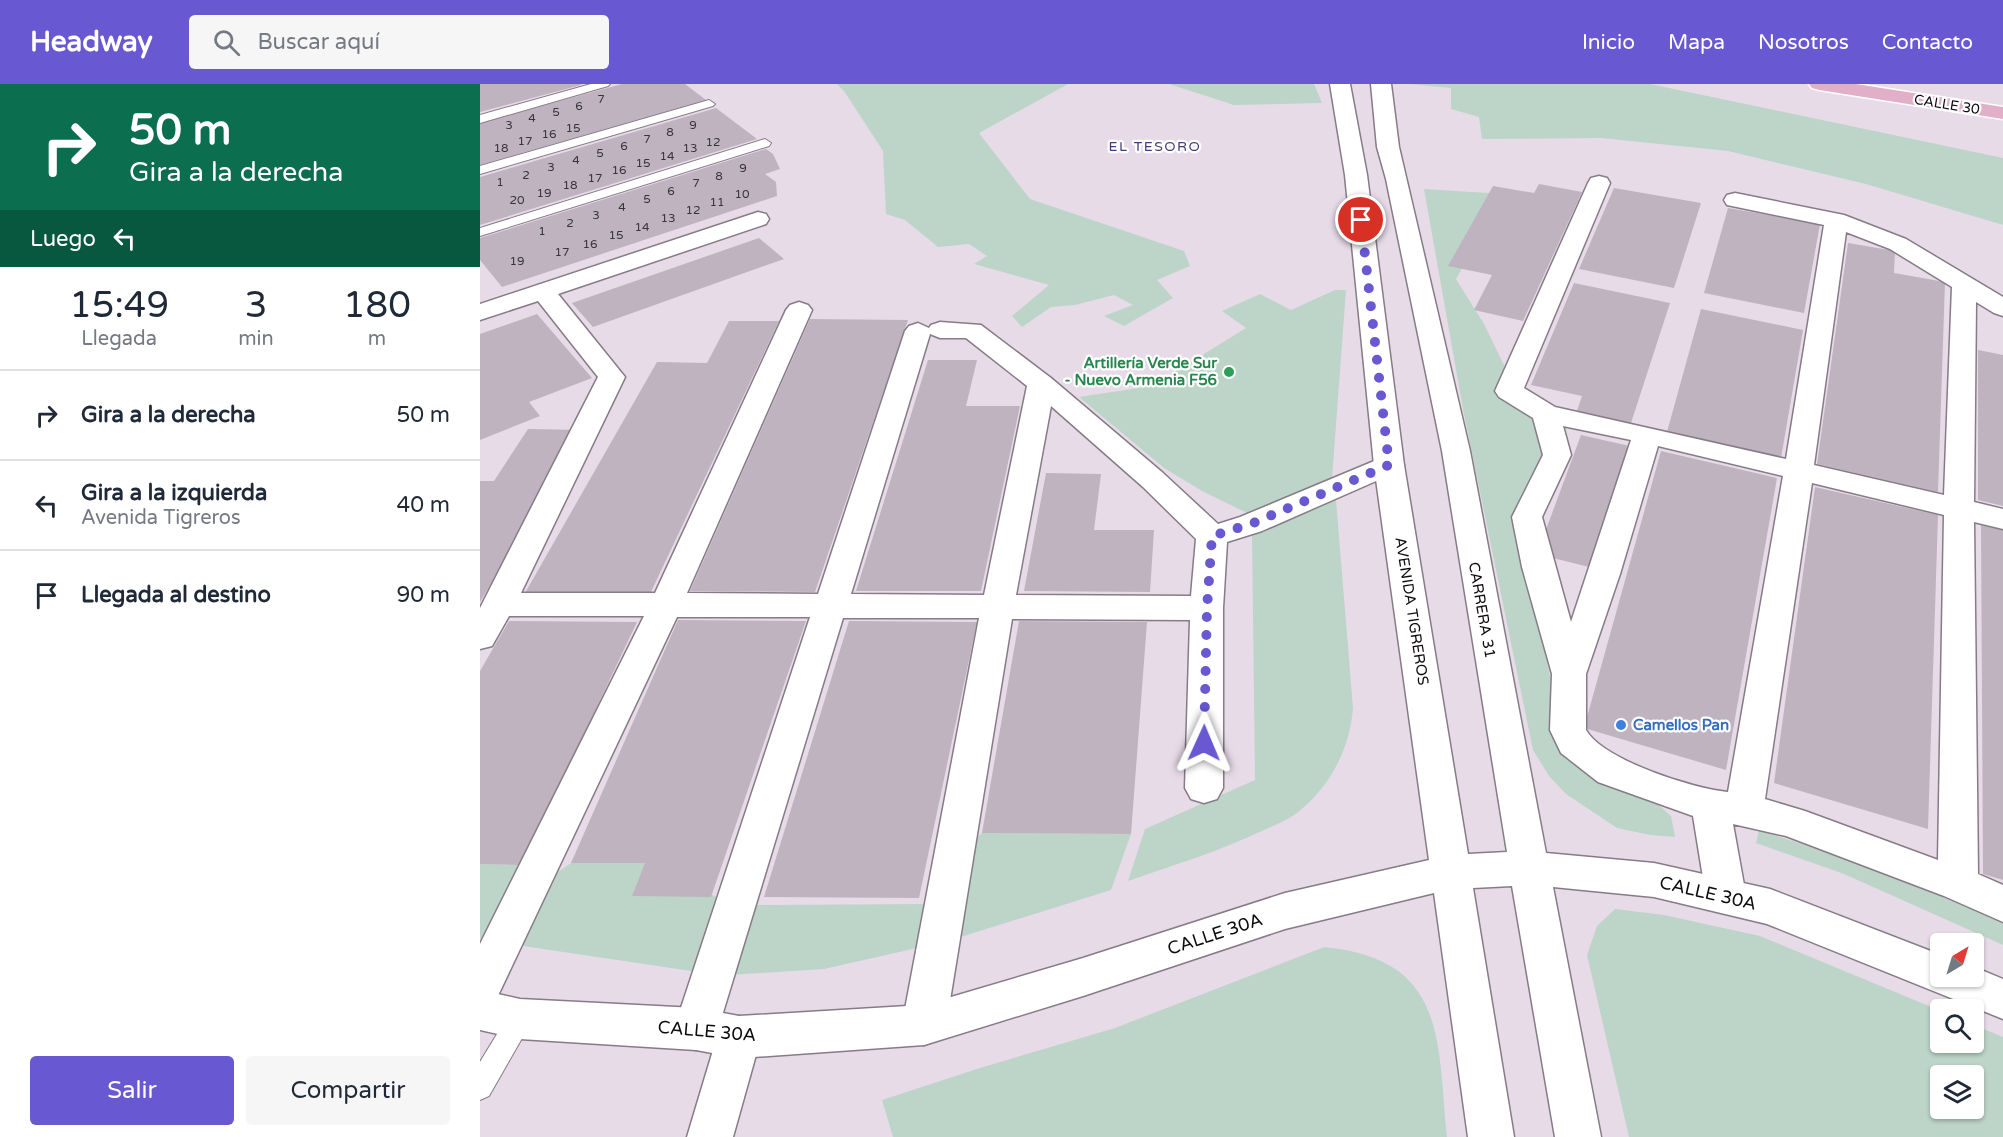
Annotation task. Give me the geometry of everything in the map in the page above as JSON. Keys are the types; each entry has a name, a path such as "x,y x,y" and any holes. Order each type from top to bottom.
{"main road":[{"name":"CALLE 30","path":"1819,84 2003,113"},
{"name":"CALLE 30","path":"1898,84 2003,101"}],"street":[{"name":"AVENIDA TIGREROS","path":"1340,84 1356,175 1389,465 1491,1137"},
{"name":"CARRERA 31","path":"1382,84 1388,147 1400,190 1456,451 1473,557 1578,1137"},
{"path":"1599,183 1509,390 1546,414 1647,435 2003,519"},
{"path":"1735,200 1836,220 1898,244 2003,308"},
{"path":"480,312 758,219"},
{"path":"1726,897 1727,808 1799,470 1835,226"},
{"path":"1958,884 1959,509 1964,283"},
{"path":"480,637 500,604 612,377 543,291"},
{"path":"480,988 666,605 799,310"},
{"path":"696,1029 829,606 929,331 972,330 1041,384 1153,480 1212,536"},
{"path":"924,1024 998,606 1041,384"},
{"path":"1546,414 1557,455 1527,517 1538,567 1569,674 1568,730 1574,743 1611,772 1727,808 1791,822 1958,884 2003,904"},
{"path":"1569,674 1604,574 1647,435"},
{"path":"1212,536 1251,524 1389,465"},
{"path":"1204,788 1207,608 1212,536"},
{"path":"500,604 1207,608"},
{"name":"CALLE 30A","path":"480,1010 520,1019 696,1029 739,1037 924,1024 1083,977 1285,911 1452,872 1530,868 1654,880 1770,907 1930,970"},
{"path":"1973,987 2003,999"},
{"path":"710,1137 739,1037"}],"lane":[{"path":"480,118 604,84"},
{"path":"480,170 709,104"},
{"path":"480,232 765,143"},
{"path":"480,1087 520,1019"}],"green space":[{"path":"837,84 1068,84 979,133 1030,199 1184,251 1190,266 1157,280 1173,298 1124,326 1104,316 1133,305 1114,295 1075,305 1051,307 1022,327 1012,316 1049,285 974,264 987,256 969,244 938,247 905,220 886,214 883,151 844,91"},
{"path":"1169,84 1314,84 1322,103 1234,105"},
{"path":"1410,84 1650,84 2003,158 2003,225 1866,184 1728,151 1601,138 1482,139 1479,117 1451,109 1451,88"},
{"path":"1424,189 1504,194 1456,279 1484,324 1520,398 1541,424 1545,468 1535,511 1538,619 1558,715 1671,816 1675,837 1650,835 1617,828 1566,794 1549,776 1533,750 1463,409"},
{"path":"1335,290 1346,290 1332,479 1249,514 1202,491 1164,468 1079,397 1152,386 1246,328 1222,311 1260,294 1291,310"},
{"path":"1336,500 1353,708 1348,738 1336,766 1309,803 1290,818 1231,845 1128,881 1145,829 1255,780 1252,533"},
{"path":"1759,830 1851,860 2003,921 2003,945 1984,937 1984,933 1976,933 1844,874 1756,843"},
{"path":"982,833 1131,834 1111,890 948,941 967,847"},
{"path":"571,863 645,863 725,901 698,972 523,946 558,872"},
{"path":"480,864 522,865 496,942 480,938"},
{"path":"929,904 917,948 824,969 729,975 751,905"},
{"path":"1615,909 1664,915 1760,936 1930,1006 1930,1053 1984,1053 1984,1029 2003,1037 2003,1137 1629,1137 1587,955 1597,926"},
{"path":"1324,947 1364,955 1394,968 1414,987 1428,1010 1436,1037 1447,1137 893,1137 882,1100 1115,1028"}],"building":[{"path":"480,84 581,84 581,85 480,112"},
{"path":"622,84 685,84 706,100 480,165 480,123"},
{"path":"716,108 757,139 480,225 480,177"},
{"path":"766,149 773,154 780,169 765,174 776,182 777,196 502,287 480,260 480,238"},
{"path":"1539,184 1582,192 1523,321 1474,310 1492,275 1448,266 1493,186 1534,193"},
{"path":"1614,188 1701,203 1674,288 1579,269"},
{"path":"1728,208 1820,224 1804,313 1704,293"},
{"path":"759,238 784,259 593,327 572,303"},
{"path":"1848,243 1895,251 1894,273 1945,282 1938,492 1817,464"},
{"path":"1574,283 1670,303 1631,423 1577,411 1582,396 1531,385"},
{"path":"1701,309 1803,330 1781,458 1667,432"},
{"path":"537,314 592,378 529,402 540,416 480,440 480,334"},
{"path":"810,319 908,320 815,592 690,591"},
{"path":"729,321 779,321 650,594 525,593 657,362 707,363"},
{"path":"1978,350 2003,355 2003,506 1978,500"},
{"path":"928,360 977,360 966,406 1020,406 981,591 856,591"},
{"path":"528,429 583,430 480,602 480,481 494,481"},
{"path":"1581,435 1634,447 1597,569 1537,554"},
{"path":"1661,451 1777,478 1726,770 1584,728"},
{"path":"1046,473 1101,474 1094,530 1154,530 1150,592 1024,591"},
{"path":"1815,487 1938,515 1928,829 1774,783"},
{"path":"1981,525 2003,530 2003,880 1983,874"},
{"path":"678,620 806,621 711,897 632,896 645,863 571,863"},
{"path":"509,621 637,622 522,865 480,864 480,671"},
{"path":"849,621 977,622 919,898 764,897"},
{"path":"1019,621 1147,622 1131,834 982,833"}],"place":[{"name":"Artillería Verde Sur - Nuevo Armenia F56","path":"1229,372"},
{"name":"Camellos Pan","path":"1621,725"}],"district":[{"name":"EL TESORO","path":"1155,146"}],"route":[{"path":"1204,743 1207,608 1212,536 1251,524 1389,465 1361,220"}]}
